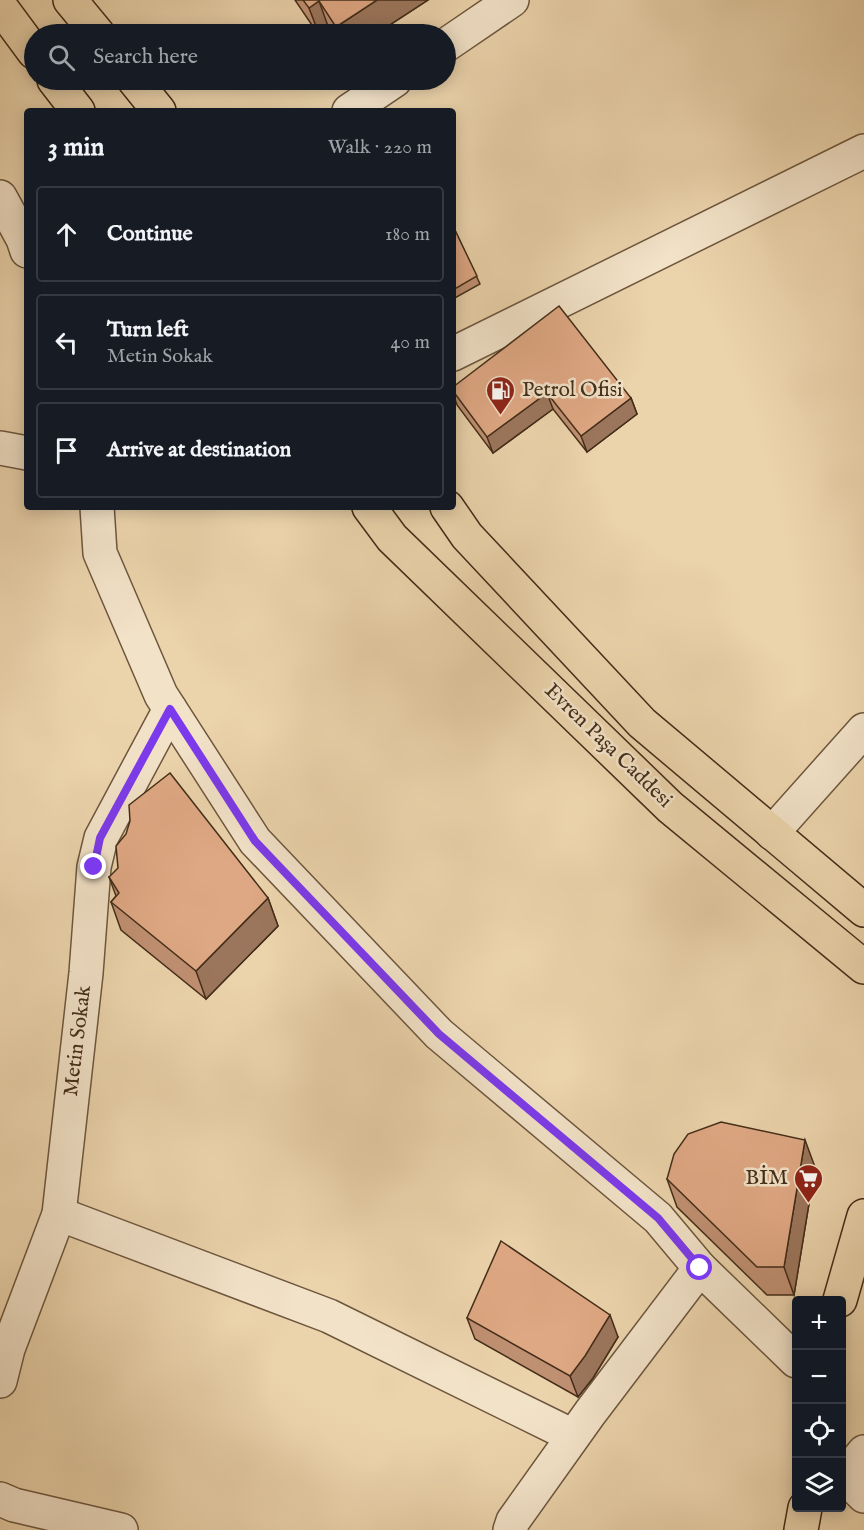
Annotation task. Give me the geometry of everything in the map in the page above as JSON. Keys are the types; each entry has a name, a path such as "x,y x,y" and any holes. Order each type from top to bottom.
{"main road":[{"path":"70,0 90,24"},
{"path":"0,6 24,38"},
{"path":"62,90 76,108"},
{"path":"142,90 157,108"},
{"name":"Evren Paşa Caddesi","path":"371,510 392,538 670,807 864,967"},
{"name":"Evren Paşa Caddesi","path":"449,510 467,536 642,723 864,910"},
{"path":"841,1296 864,1216"},
{"path":"801,1530 804,1512"}],"street":[{"path":"456,38 512,0"},
{"path":"353,108 380,90"},
{"path":"456,353 864,151"},
{"path":"0,196 24,242"},
{"path":"0,448 24,452"},
{"path":"96,510 100,553 161,695 255,841 439,1034 658,1218 700,1268 792,1357"},
{"name":"Metin Sokak","path":"0,1381 8,1349 59,1214 86,973 94,867 100,838 170,709"},
{"path":"772,833 864,730"},
{"path":"59,1214 329,1316 573,1436"},
{"path":"510,1530 513,1521 573,1436 700,1268"},
{"path":"0,1499 14,1505 121,1530"}],"building":[{"path":"303,0 377,0 341,24 334,24 319,1 309,8"},
{"path":"456,232 477,276 456,288"},
{"path":"559,306 631,398 581,436 547,393 487,437 456,395 456,385"},
{"path":"170,773 268,898 196,971 111,902 119,893 109,877 118,868 116,846 126,834 130,821 129,805"},
{"path":"721,1122 805,1140 784,1267 757,1267 667,1179 674,1154 688,1134"},
{"path":"501,1241 610,1315 570,1376 467,1318"}],"place":[{"name":"Petrol Ofisi","path":"501,416"},
{"name":"BİM","path":"809,1204"}],"route":[{"path":"94,867 100,838 170,709 255,841 439,1034 658,1218 700,1268"}]}
